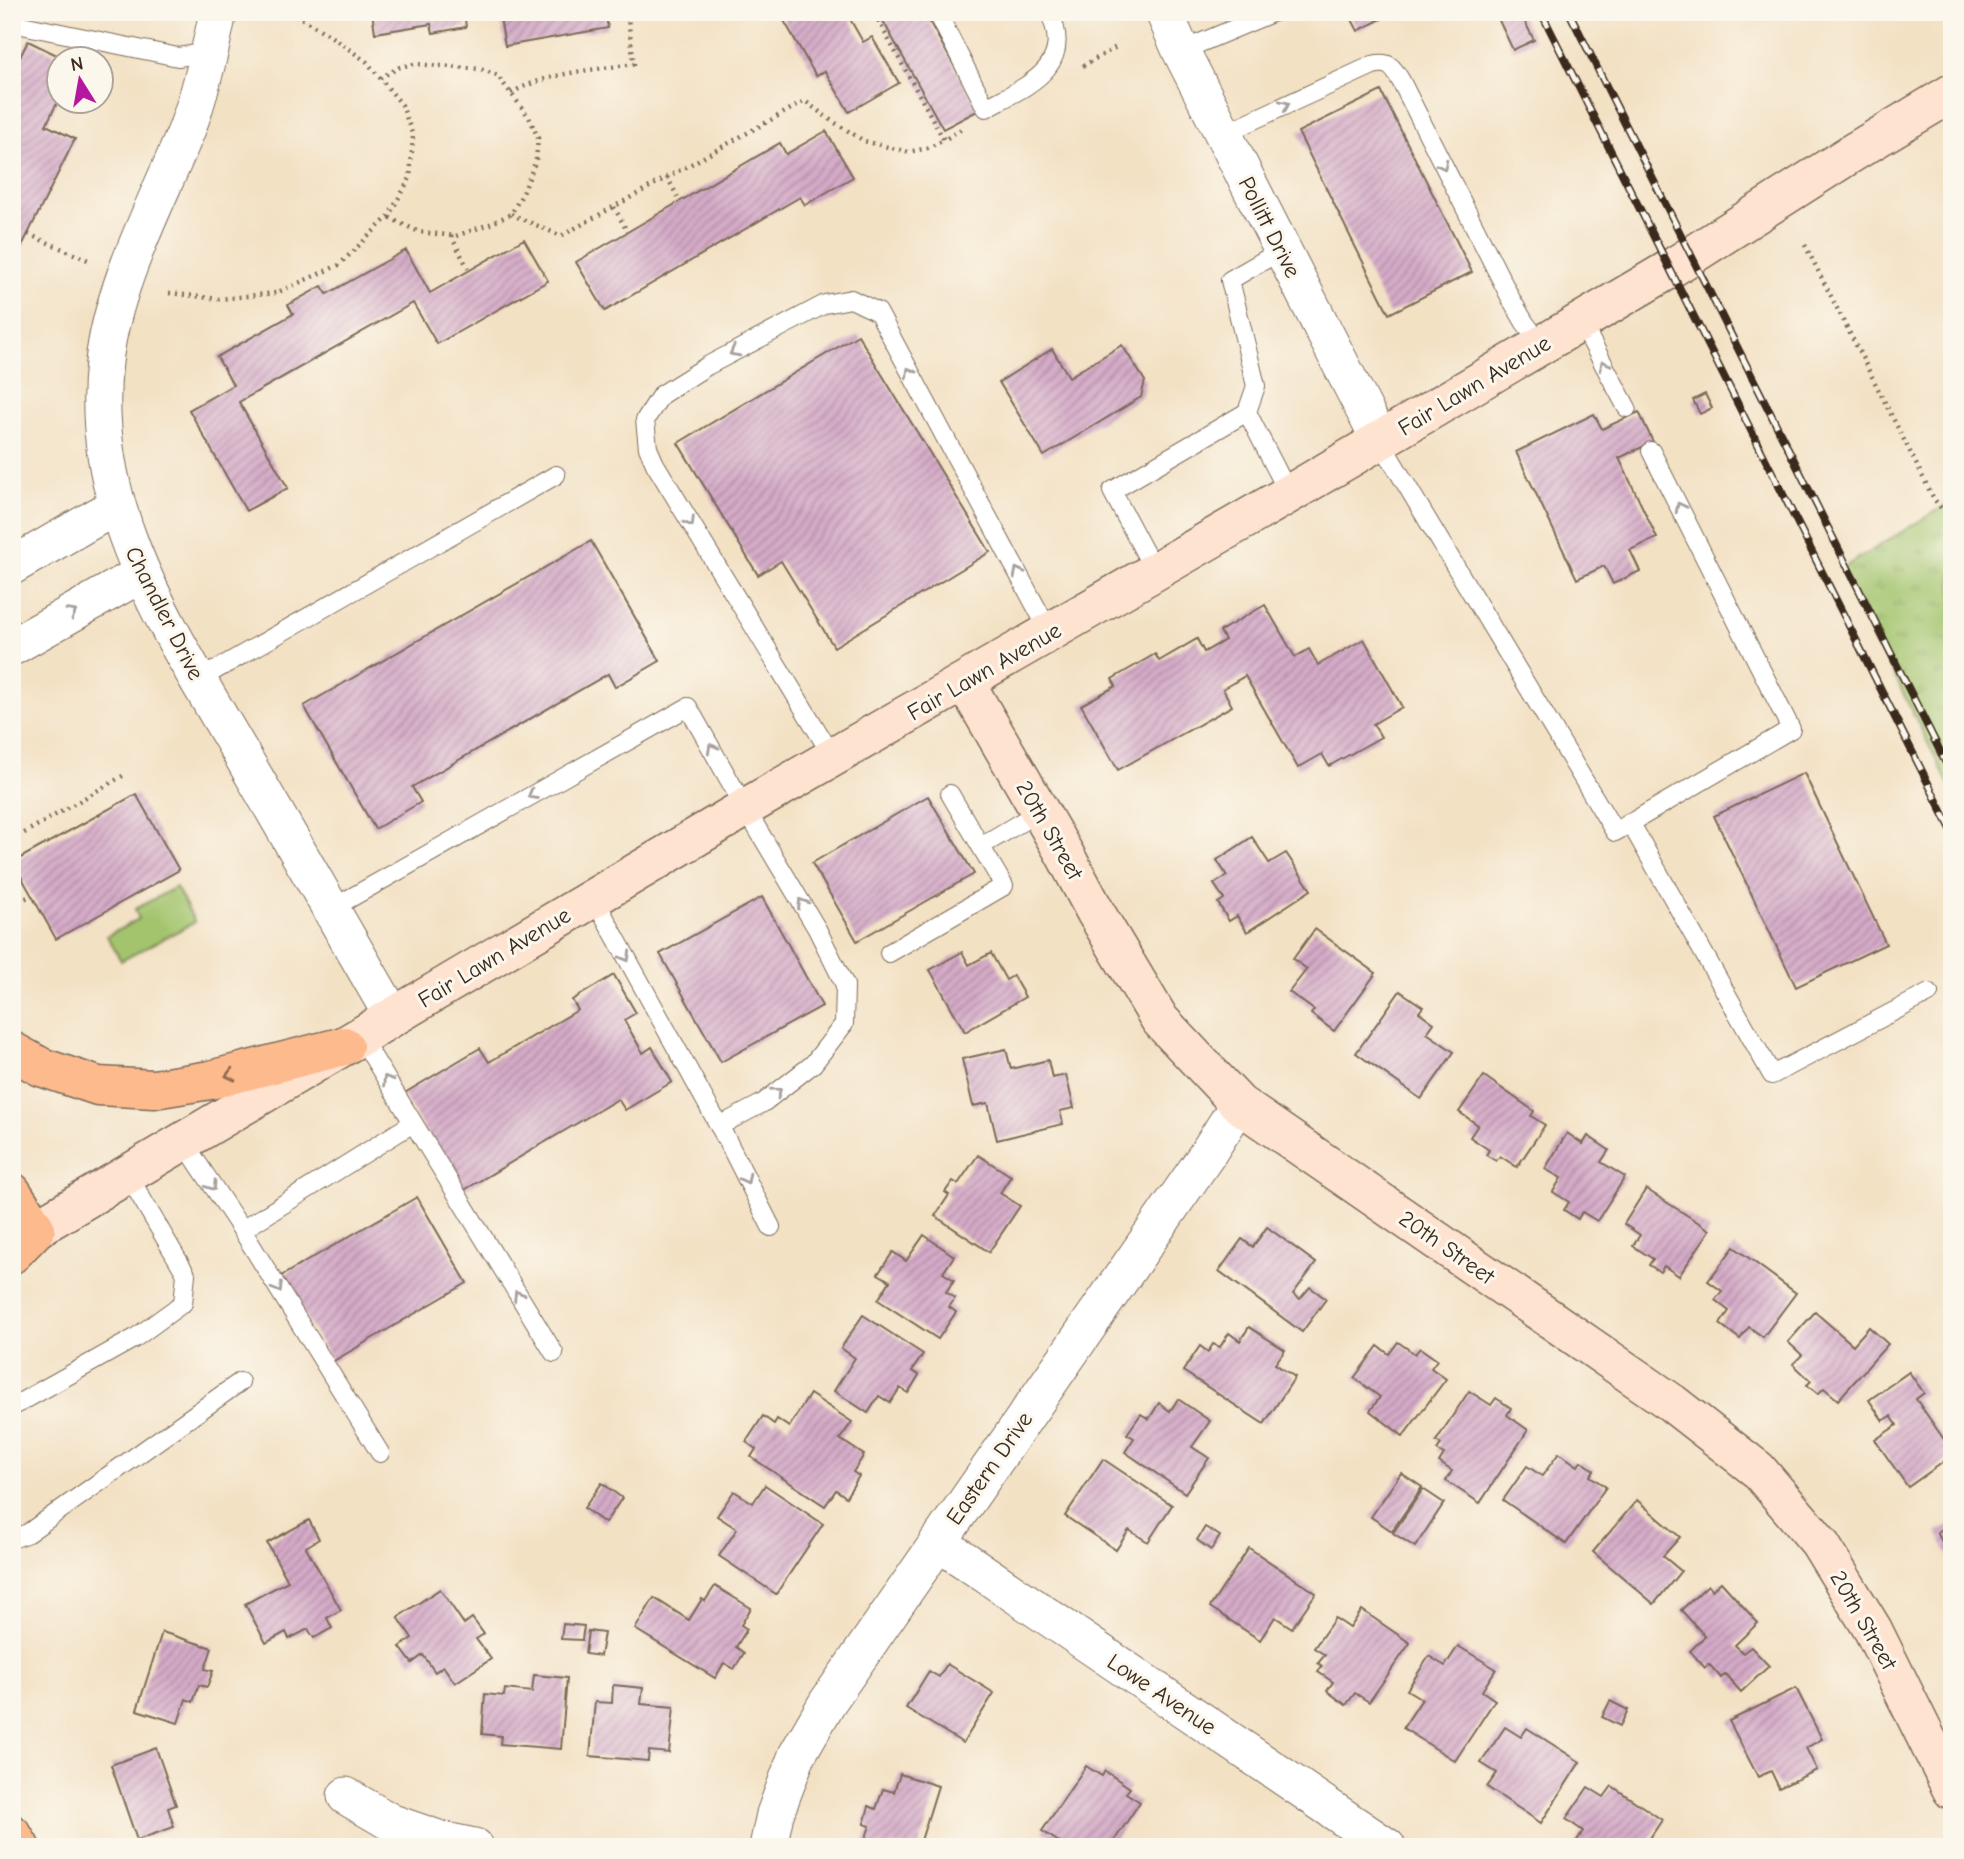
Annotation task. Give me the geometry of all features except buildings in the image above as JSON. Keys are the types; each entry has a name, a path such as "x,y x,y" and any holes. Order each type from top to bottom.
{"highway":[{"path":"12,1051 41,1067 98,1086 153,1089 210,1080 352,1041"},
{"path":"12,1192 20,1242"},
{"path":"12,1834 20,1847"}],"main road":[{"name":"Fair Lawn Avenue","path":"20,1242 183,1141 745,808 1289,494 1691,257 1852,153 1952,93"},
{"name":"20th Street","path":"965,682 1160,1020 1239,1104 1660,1395 1758,1471 1819,1542 1873,1630 1952,1790"}],"street":[{"name":"Chandler Drive","path":"218,12 210,52 188,126 112,316 104,362 101,408 106,456 116,506 141,574 161,615 393,1017"},
{"name":"Pollitt Drive","path":"1164,12 1181,51 1380,440"},
{"path":"12,566 116,506"},
{"path":"12,647 141,574"},
{"name":"Eastern Drive","path":"768,1847 775,1814 797,1755 827,1703 1206,1157 1239,1104"},
{"name":"Lowe Avenue","path":"938,1542 1387,1847"},
{"path":"346,1796 392,1823 441,1840 475,1847"}],"lane":[{"path":"937,12 986,108 1031,83 1055,59 1057,41 1049,12"},
{"path":"1181,51 1274,12"},
{"path":"12,23 178,57 210,52"},
{"path":"1223,134 1373,65 1382,63 1391,66 1511,299 1542,345"},
{"path":"1155,572 1112,491 1247,412 1256,386 1230,280 1282,250"},
{"path":"833,757 662,476 648,448 645,420 662,395 707,366 825,304 851,299 878,312 1050,633"},
{"path":"1581,322 1627,408"},
{"path":"1247,412 1289,494"},
{"path":"1380,440 1615,832 1791,729 1651,451"},
{"path":"198,680 556,475"},
{"path":"331,909 688,706 817,929 845,985 844,1024 813,1064 763,1103 719,1126"},
{"path":"889,954 1004,886 950,794"},
{"path":"981,846 1040,811"},
{"path":"1630,822 1772,1075 1929,993"},
{"path":"594,898 771,1227"},
{"path":"352,1041 413,1123 554,1353"},
{"path":"242,1230 413,1123"},
{"path":"183,1141 242,1230 380,1453"},
{"path":"12,1407 135,1338 183,1303 186,1274 128,1175"},
{"path":"12,1539 28,1533 240,1382"}],"path":[{"path":"169,293 219,299 276,293 339,265 388,217 411,178 413,136 402,105 367,62 291,12"},
{"path":"511,93 529,83 556,75 634,64 626,12"},
{"path":"380,78 400,67 414,64 480,69 497,75 529,117 538,138 536,160 524,191 510,214 456,236 419,232 388,217"},
{"path":"510,214 561,236 805,101 864,141 908,152 929,148 944,140"},
{"path":"667,177 680,201"},
{"path":"614,207 627,231"},
{"path":"28,234 127,275"},
{"path":"451,235 469,270"},
{"path":"1805,245 1934,499 1952,522"},
{"path":"12,840 126,774"},
{"path":"12,900 17,901 32,895"}],"green space":[{"path":"1952,501 1952,791 1841,569"},
{"path":"176,887 195,922 121,961 107,936 139,919 135,909"}],"railway":[{"path":"1541,12 1952,831"},
{"path":"1569,12 1952,775"}]}
